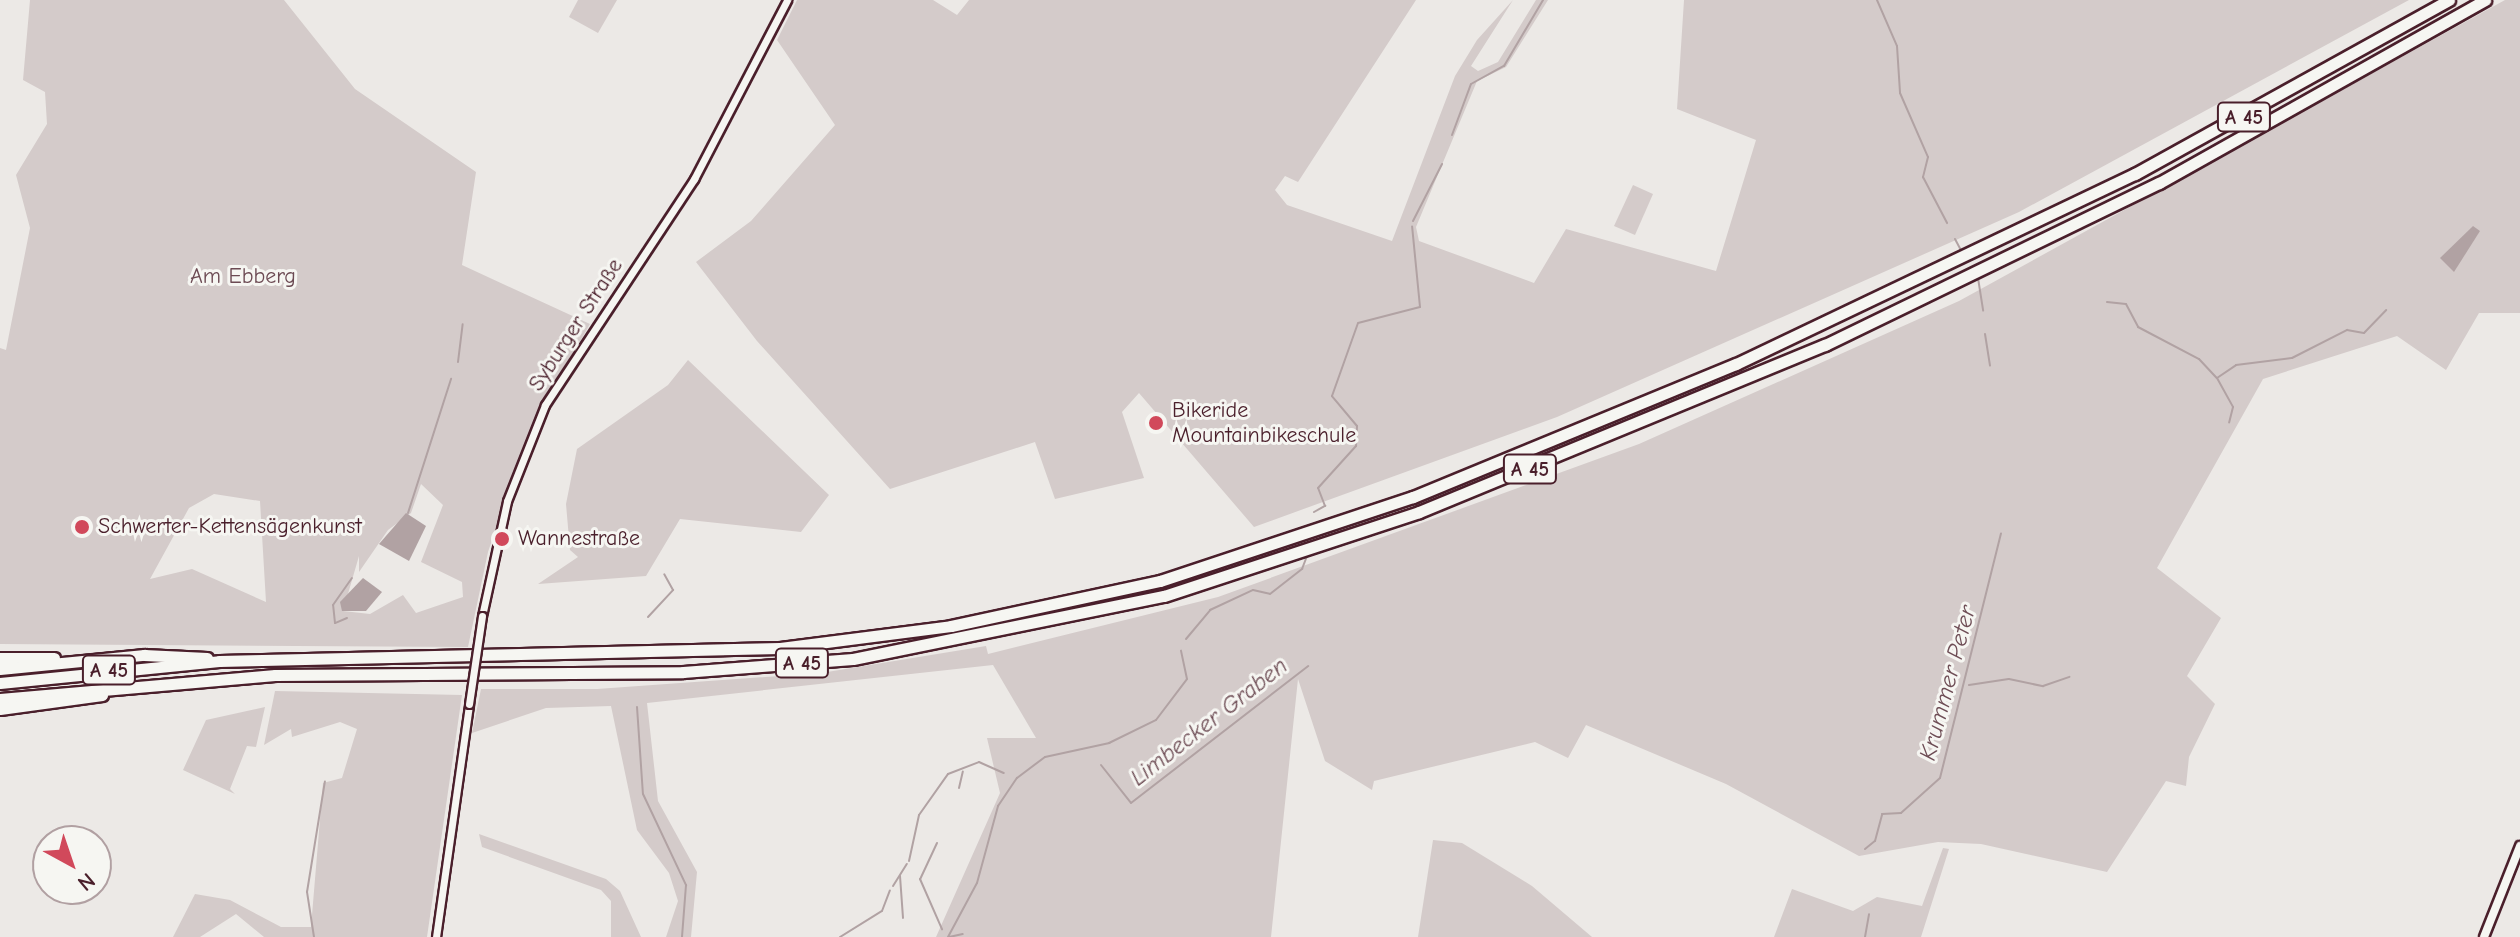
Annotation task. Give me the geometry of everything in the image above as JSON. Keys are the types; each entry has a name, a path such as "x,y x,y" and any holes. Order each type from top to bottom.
{"highway":[{"name":"A 45","path":"0,683 219,661 780,648 951,626 1160,581 1413,497 1893,292 2034,225 2449,0"},
{"name":"A 45","path":"0,699 260,675 683,672 853,659 1164,596 1419,512 1668,413 1901,309 2043,242 2485,0"},
{"path":"0,658 74,659 187,654 219,661"},
{"path":"0,669 74,659"},
{"path":"0,710 142,689 434,674"}],"main road":[{"path":"2484,937 2520,846"}],"street":[{"name":"Syburger Straße","path":"436,937 482,616 507,501 545,405 694,179 787,0"}],"green space":[{"name":"Am Ebberg","path":"30,0 284,0 355,89 476,172 462,265 590,324 544,404 516,471 488,552 468,647 0,644 0,348 6,350 30,228 16,175 47,124 45,92 23,80","holes":["421,484 443,505 421,562 462,582 463,597 416,613 403,595 370,614 343,611 359,556 359,572 388,530 411,513","214,494 260,501 266,602 192,569 150,579 189,508"]},
{"path":"578,0 617,0 598,33 569,17"},
{"path":"797,0 933,0 957,15 969,0 1416,0 1298,182 1285,176 1275,190 1287,205 1392,241 1455,76 1477,40 1513,0 1471,66 1478,71 1498,62 1536,0 1548,0 1506,67 1477,81 1416,227 1419,241 1534,283 1566,229 1716,271 1756,140 1677,109 1684,0 2409,0 2019,212 1557,417 1254,527 1139,393 1122,412 1144,478 1055,499 1035,442 890,489 757,341 696,262 751,221 835,125 777,40"},
{"path":"2505,0 2520,0 2520,313 2479,313 2446,370 2397,336 2263,379 2157,568 2221,618 2187,676 2215,704 2189,757 2186,786 2166,781 2107,872 1981,844 1938,842 1859,856 1726,784 1586,725 1568,758 1535,742 1374,781 1372,790 1325,761 1298,679 1271,937 936,937 1000,793 987,738 1036,738 993,665 647,703 658,801 697,872 691,937 666,937 678,901 669,873 637,830 611,706 546,708 472,733 481,689 597,689 821,673 986,646 988,654 1218,597 1639,444 1959,301"},
{"path":"1633,185 1653,194 1635,235 1614,226"},
{"path":"688,360 829,495 801,532 680,519 646,576 538,584 578,557 570,550 566,504 577,449 668,385"},
{"path":"275,691 462,695 427,937 264,937 236,914 200,937 173,937 195,894 230,900 281,927 311,927 323,783 342,778 357,729 340,722 292,737 291,729 264,745"},
{"path":"265,707 256,747 247,746 230,789 235,794 183,770 206,720"},
{"path":"479,834 606,879 620,891 641,937 611,937 611,901 601,890 482,847"},
{"path":"1433,840 1462,843 1532,886 1592,937 1418,937"},
{"path":"1943,848 1949,849 1921,937 1774,937 1792,889 1853,911 1877,897 1922,906"}],"shaded area":[{"path":"2473,226 2480,231 2454,272 2440,258"},
{"path":"406,513 426,526 409,561 379,544"},
{"path":"363,578 382,592 366,611 342,611 340,602"}],"waterway":[{"path":"1452,135 1471,84 1504,66 1543,0"},
{"path":"1877,0 1897,46 1900,93 1928,157 1923,177 1947,223"},
{"path":"1413,221 1442,164"},
{"path":"1314,512 1325,506 1318,488 1356,446 1357,426 1332,396 1358,323 1420,307 1412,226"},
{"path":"1955,239 1962,252"},
{"path":"1978,278 1983,311"},
{"path":"2107,302 2126,304 2138,327 2199,359 2217,378 2236,365 2292,358 2347,330 2364,333 2386,310"},
{"path":"458,362 463,324"},
{"path":"1985,334 1990,366"},
{"path":"2217,378 2233,407 2229,423"},
{"path":"408,513 451,379"},
{"name":"Krummer Peter","path":"1865,849 1875,841 1882,814 1901,813 1940,778 2001,533"},
{"path":"1186,639 1210,610 1253,590 1270,594 1302,569 1308,553"},
{"path":"648,617 673,590 664,574"},
{"path":"347,618 335,623 333,605 352,578"},
{"path":"948,937 977,883 998,806 1017,778 1045,757 1109,743 1156,720 1187,679 1181,651"},
{"name":"Limbecker Graben","path":"1101,765 1131,803 1308,666"},
{"path":"1969,685 2009,679 2043,686 2069,677"},
{"path":"637,707 643,794 686,885 682,937"},
{"path":"909,861 919,815 948,774 979,762 1004,773"},
{"path":"959,788 963,771"},
{"path":"314,937 307,892 325,781"},
{"path":"937,843 920,879 942,929"},
{"path":"893,886 907,864"},
{"path":"900,876 903,918"},
{"path":"840,937 882,911 890,890"},
{"name":"Krummer Peter","path":"1865,937 1869,914"},
{"path":"949,937 963,934"}],"place":[{"name":"Bikeride Mountainbikeschule","path":"1156,423"},
{"name":"Schwerter-Kettensägenkunst","path":"82,527"},
{"name":"Wannestraße","path":"502,539"}]}
